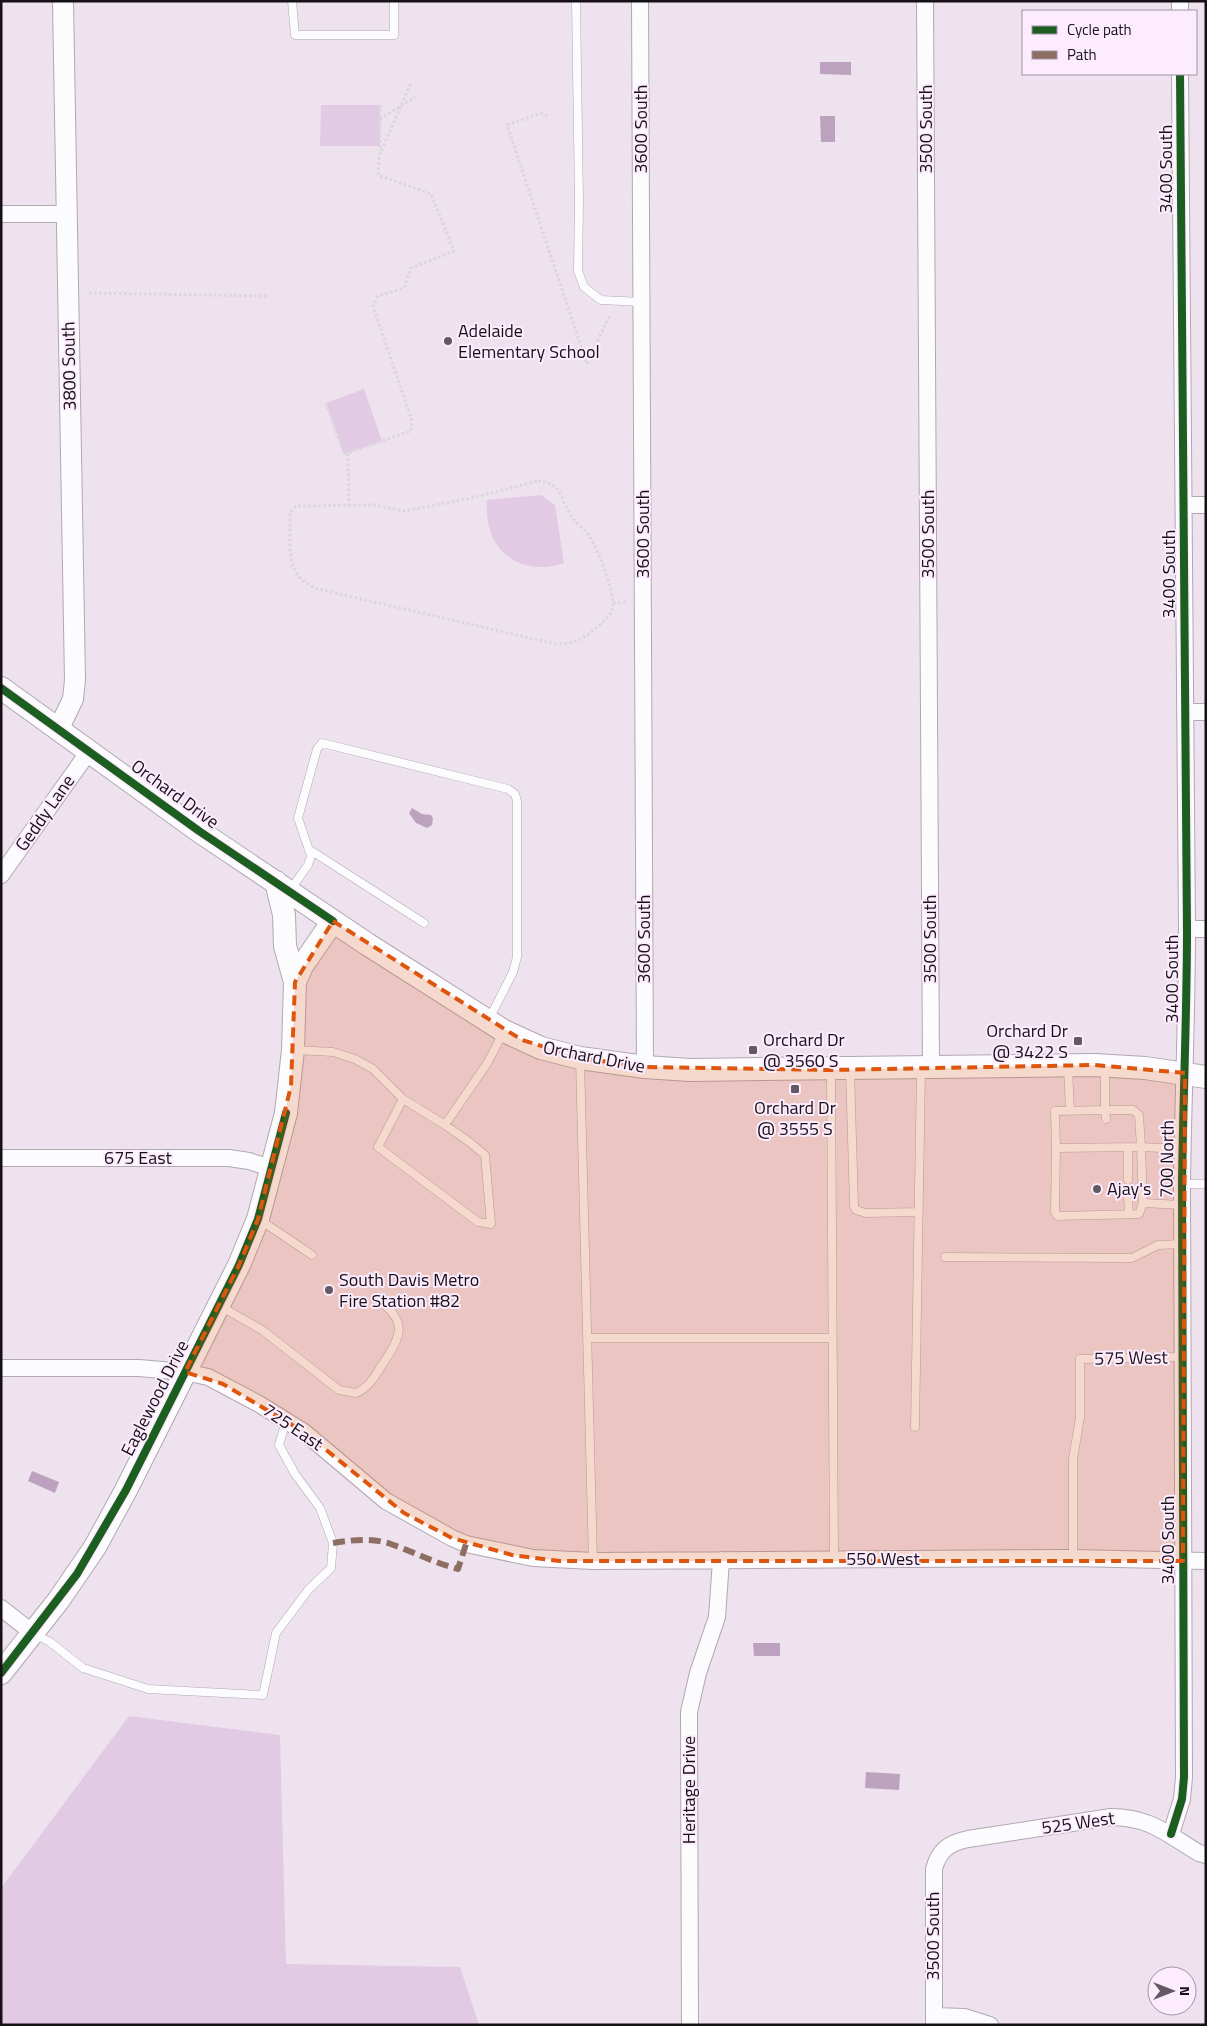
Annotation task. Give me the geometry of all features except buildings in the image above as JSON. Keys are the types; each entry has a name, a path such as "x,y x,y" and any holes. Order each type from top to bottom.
{"main road":[{"name":"Orchard Drive","path":"1,688 90,750 199,831 333,921 496,1026 541,1048 580,1058 645,1067 690,1070 1105,1066 1145,1068 1195,1075"},
{"path":"283,886 285,946 294,982"},
{"name":"Eaglewood Drive","path":"1,1672 68,1588 95,1547 126,1490 239,1266 258,1219 273,1169 291,1086 294,982 302,966 333,921"}],"street":[{"name":"3800 South","path":"59,728 73,699 75,680 63,1"},
{"name":"3600 South","path":"640,1 645,1067"},
{"name":"3500 South","path":"925,1 926,1068"},
{"name":"3400 South","path":"1180,75 1187,929 1195,1075"},
{"path":"1,214 67,214"},
{"path":"1184,505 1206,505"},
{"path":"1185,712 1206,712"},
{"name":"Geddy Lane","path":"1,875 90,750"},
{"path":"1187,929 1206,929"},
{"name":"700 North","path":"1182,1244 1182,1149 1195,1075"},
{"name":"675 East","path":"1,1158 229,1158 248,1161 273,1169"},
{"name":"3400 South","path":"1171,1834 1182,1799 1184,1782 1182,1244"},
{"name":"725 East","path":"1,1368 140,1368 185,1372 208,1377 259,1404 317,1442 386,1501 444,1534 466,1544 512,1555 560,1560"},
{"name":"550 West","path":"560,1560 1073,1558 1206,1561"},
{"name":"Heritage Drive","path":"690,2025 689,1712 698,1673 717,1617 720,1560"},
{"path":"1,1608 33,1633"},
{"name":"525 West","path":"943,1849 956,1842 968,1839 1111,1817 1128,1817 1143,1821 1171,1834 1199,1853 1206,1855"},
{"name":"3500 South","path":"934,2020 933,1877 936,1862 943,1849"},
{"path":"934,2020 965,2017 990,2025"}],"lane":[{"path":"293,5 294,34 394,35 394,1"},
{"path":"576,1 579,202 578,271 584,287 601,300 642,302"},
{"path":"283,886 308,865 310,850 298,818 317,749 322,743 508,789 515,794 517,800 517,957 496,1026 488,1062 445,1125"},
{"path":"310,850 424,923"},
{"path":"293,1050 332,1052 355,1059 373,1069 403,1099 468,1140 485,1155 492,1224 478,1222 378,1147 403,1099"},
{"path":"580,1058 593,1560"},
{"path":"1068,1066 1070,1111"},
{"path":"1105,1066 1106,1119"},
{"path":"915,1427 919,1212 926,1068"},
{"path":"841,1070 854,1206 856,1210 866,1213 919,1212"},
{"path":"834,1559 832,1338 841,1070"},
{"path":"1133,1110 1139,1116 1142,1147 1143,1204 1138,1214 1058,1216 1054,1212 1056,1148 1054,1111 1090,1111 1133,1110"},
{"path":"1090,1111 1090,1120"},
{"path":"1090,1138 1091,1148"},
{"path":"1106,1138 1107,1147"},
{"path":"1128,1147 1128,1180"},
{"path":"1056,1148 1142,1147 1182,1149"},
{"path":"1182,1184 1206,1184"},
{"path":"1128,1196 1129,1214"},
{"path":"1143,1204 1182,1205"},
{"path":"258,1219 312,1255"},
{"path":"945,1256 1132,1258 1158,1245 1182,1244"},
{"path":"219,1305 262,1330 339,1390 356,1393 370,1384 397,1341 399,1332 396,1315 391,1308 375,1297"},
{"path":"587,1338 832,1338"},
{"name":"575 West","path":"1073,1558 1073,1459 1080,1418 1080,1359 1182,1357"},
{"path":"33,1633 50,1642 82,1668 148,1689 263,1695 276,1633 309,1589 331,1568 333,1543 320,1508 295,1474 279,1444 286,1422"}],"path":[{"path":"380,154 411,83"},
{"path":"380,119 415,97"},
{"path":"326,403 344,454 411,431 412,421 373,306 378,296 404,288 411,268 454,251 431,194 378,175 380,105"},
{"path":"547,116 542,113 507,125 587,364 610,316"},
{"path":"89,293 267,296"},
{"path":"348,453 349,506"},
{"path":"538,481 545,482 554,486 561,493 570,514 590,538 613,592 613,603 612,610 605,620 585,638 568,644 556,644 313,587 298,578 291,564 290,512 296,506 375,505 404,511 467,499 538,481"},
{"path":"613,603 626,602"}],"highlighted area":[{"path":"333,921 522,1040 580,1058 645,1067 831,1070 1095,1065 1185,1073 1183,1561 560,1561 512,1555 452,1538 404,1513 304,1432 223,1384 185,1372 239,1265 258,1219 291,1086 295,982"}],"shaded area":[{"path":"820,62 851,62 851,75 820,74"},
{"path":"321,105 380,105 380,146 320,146"},
{"path":"820,116 835,116 835,142 821,142"},
{"path":"364,389 382,441 344,454 326,403"},
{"path":"541,495 555,505 564,563 547,567 532,566 518,562 506,555 497,545 487,517 487,500"},
{"path":"412,808 422,814 431,815 433,818 432,825 427,828 416,823 409,813"},
{"path":"32,1471 59,1482 55,1493 28,1481"},
{"path":"753,1643 780,1643 780,1656 754,1656"},
{"path":"129,1716 280,1735 286,1964 460,1967 479,2025 1,2025 1,1888"},
{"path":"866,1772 900,1774 899,1790 865,1788"}],"marked path":[{"path":"333,1543 361,1540 381,1541 458,1569 466,1544"}],"cycle path":[{"path":"1171,1834 1182,1799 1184,1777 1182,1184 1187,929 1180,75"},
{"path":"1,688 199,831 333,921"},
{"path":"1,1673 77,1574 126,1490 239,1265 258,1219 286,1113"}],"place":[{"name":"Adelaide Elementary School","path":"448,341"},
{"name":"Orchard Dr @ 3422 S","path":"1078,1041"},
{"name":"Orchard Dr @ 3560 S","path":"753,1050"},
{"name":"Orchard Dr @ 3555 S","path":"795,1089"},
{"name":"Ajay's","path":"1097,1189"},
{"name":"South Davis Metro Fire Station #82","path":"329,1290"}]}
